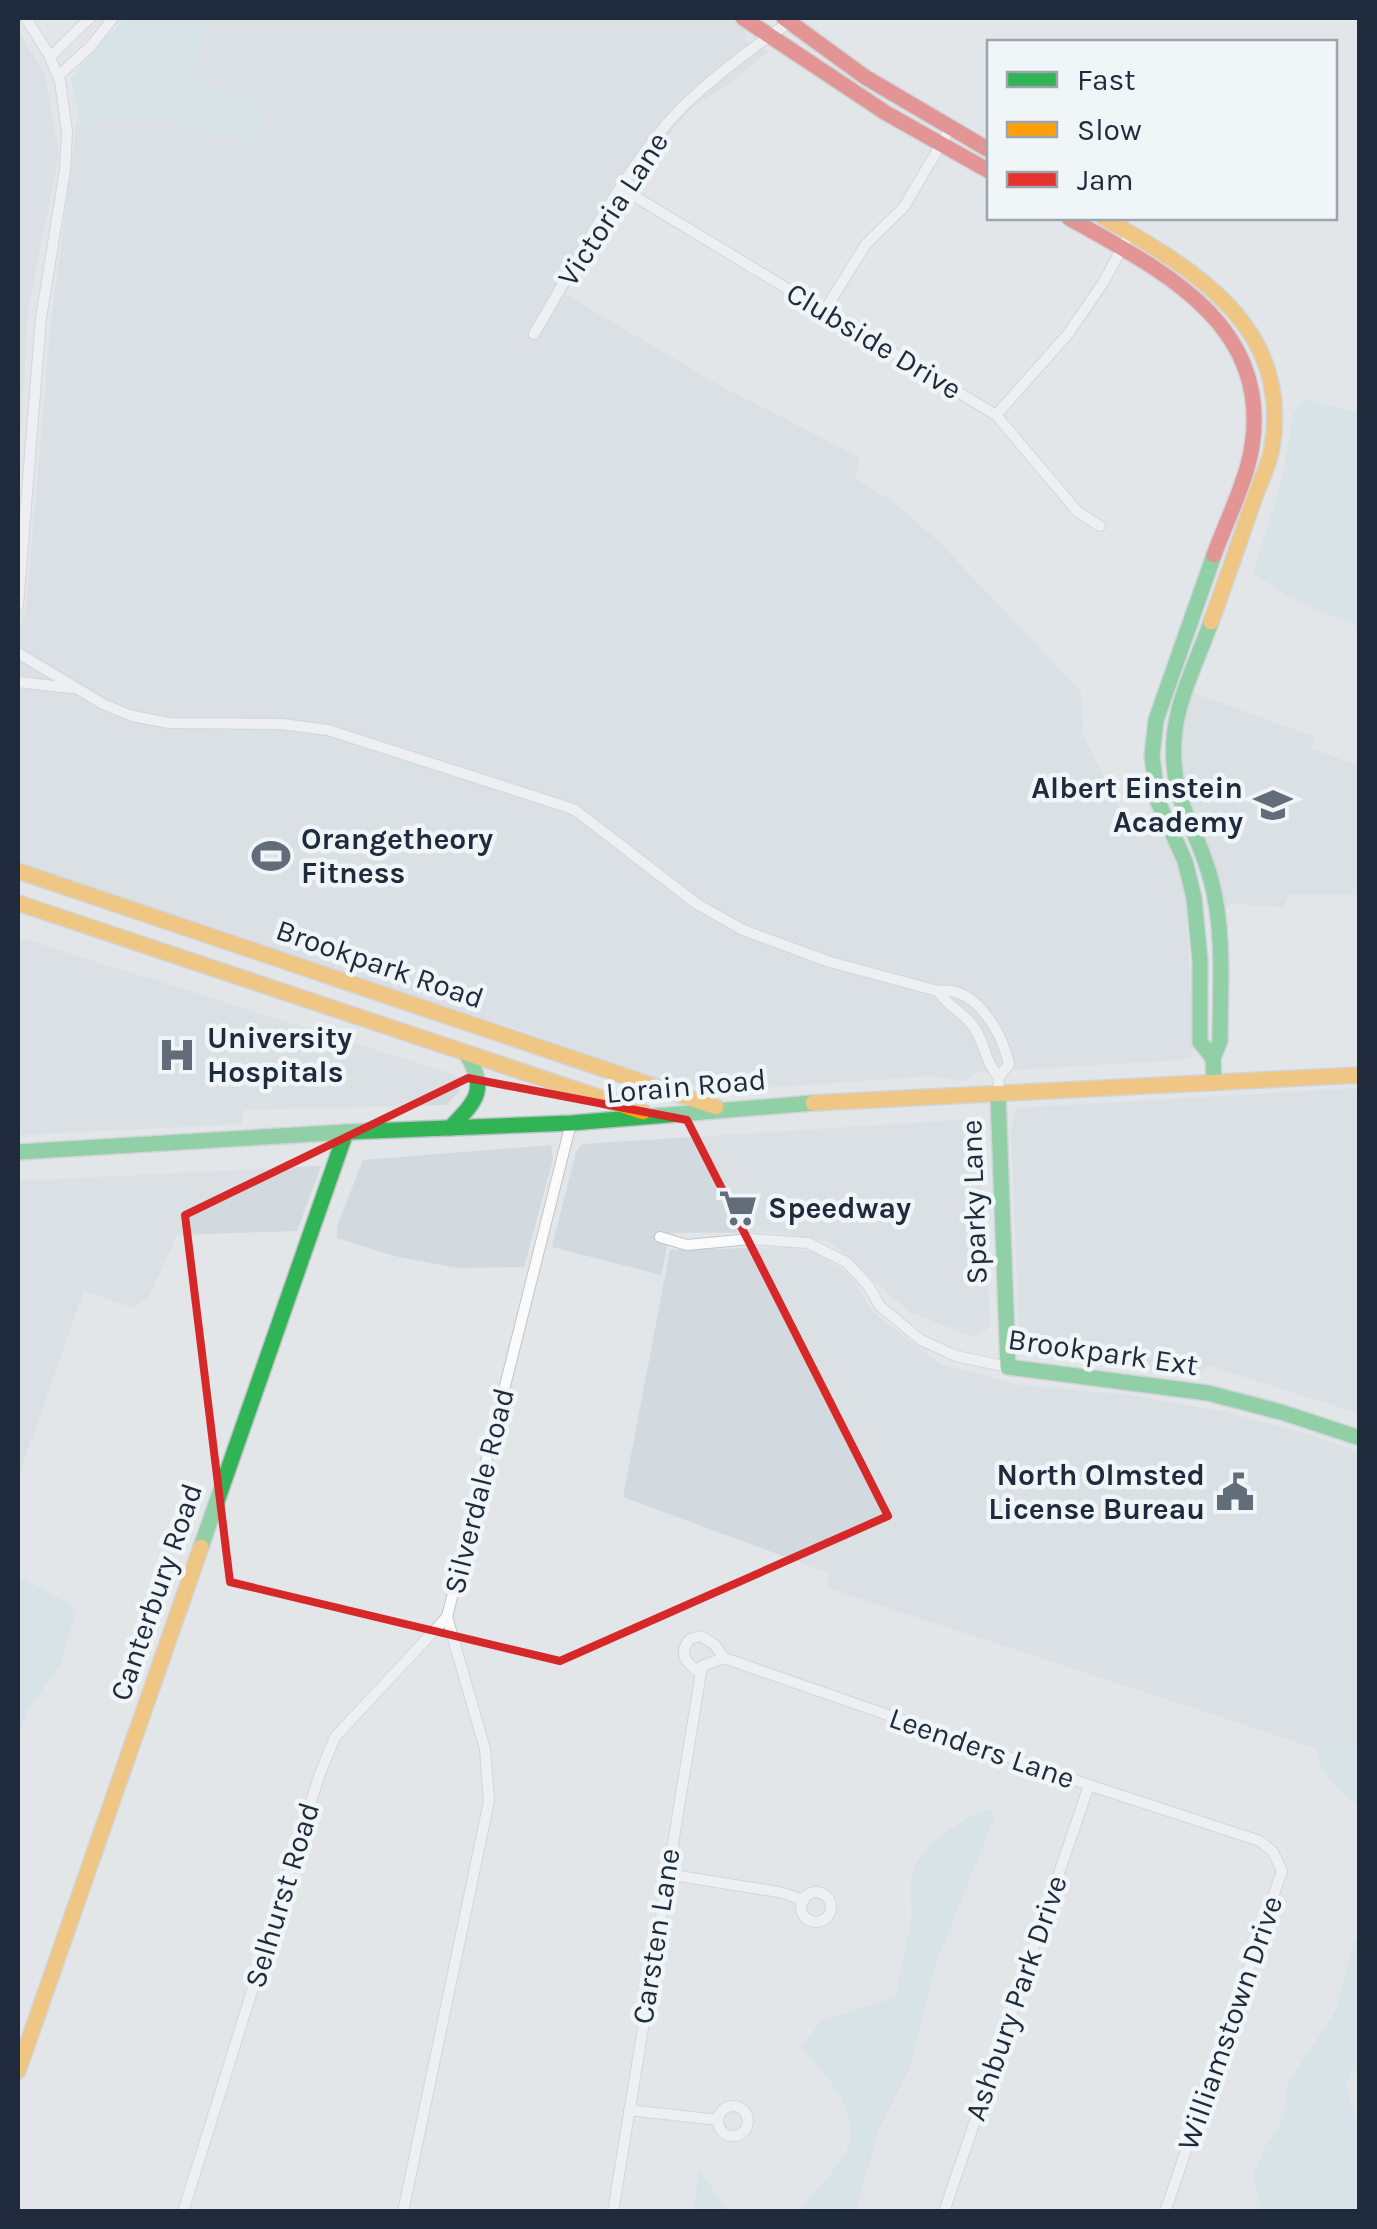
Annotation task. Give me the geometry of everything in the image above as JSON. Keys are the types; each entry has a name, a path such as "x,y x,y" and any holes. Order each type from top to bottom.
{"street":[{"path":"18,605 42,309 66,158 66,114 58,76 26,18"},
{"path":"50,57 90,18"},
{"path":"58,76 91,46 113,18"},
{"path":"743,18 828,77 987,169"},
{"path":"790,19 865,77 987,148"},
{"name":"Victoria Lane","path":"534,334 621,188 671,119 790,19"},
{"path":"826,310 866,244 904,207 950,127"},
{"name":"Clubside Drive","path":"621,188 996,415 1076,511 1100,526"},
{"path":"1072,220 1200,300 1232,338 1250,380 1254,407 1252,448 1156,720 1152,753 1153,780 1162,813 1190,874 1196,912 1200,1042 1213,1058"},
{"path":"1107,220 1223,294 1259,346 1274,404 1272,449 1261,488 1175,725 1173,743 1178,800 1205,860 1216,900 1220,1040 1213,1058 1214,1083"},
{"path":"996,415 1068,334 1103,283 1130,233"},
{"path":"18,653 124,713 162,722 282,724 348,734 575,810 697,904 742,930 808,955 968,998 994,1024 1009,1064 999,1077 998,1095"},
{"path":"18,682 78,690"},
{"name":"Brookpark Road","path":"18,870 726,1110"},
{"name":"Brookpark Road","path":"18,903 653,1116"},
{"path":"938,991 974,1027 988,1064 999,1077"},
{"path":"450,1128 475,1100 481,1086 466,1053"},
{"name":"Lorain Road","path":"18,1152 1360,1075"},
{"name":"Sparky Lane","path":"998,1095 1008,1367"},
{"name":"Silverdale Road","path":"403,2212 489,1801 485,1749 447,1617 571,1123"},
{"name":"Canterbury Road","path":"18,2071 346,1132"},
{"name":"Brookpark Ext","path":"660,1237 687,1245 750,1239 794,1240 831,1252 865,1281 880,1306 921,1340 956,1356 1008,1367 1190,1390 1281,1412 1360,1438"},
{"name":"Selhurst Road","path":"183,2212 319,1776 335,1737 447,1617"},
{"name":"Leenders Lane","path":"703,1668 686,1662 684,1655 690,1639 701,1636 724,1658 1260,1841"},
{"path":"703,1668 724,1658"},
{"name":"Carsten Lane","path":"612,2212 703,1668"},
{"name":"Ashbury Park Drive","path":"944,2212 1088,1785"},
{"name":"Williamstown Drive","path":"1166,2212 1282,1871 1273,1852 1260,1841"},
{"path":"666,1874 779,1892 804,1900"},
{"path":"629,2110 718,2120"}],"highlighted area":[{"path":"468,1078 687,1120 888,1516 560,1661 230,1582 185,1215"}],"shaded area":[{"path":"124,18 209,18 195,69 206,72 203,83 270,104 257,140 249,143 213,133 178,132 173,122 97,119 99,128 81,126 71,78"},
{"path":"209,18 728,18 745,30 746,42 769,51 694,106 655,150 565,294 717,384 859,457 855,479 894,502 940,543 1081,692 1082,733 1125,818 1141,822 1152,806 1184,880 1194,1045 1191,1057 976,1072 965,1081 930,1076 739,1090 666,1083 518,1029 105,896 18,861 18,633 26,609 51,322 77,121 99,127 96,119 174,122 178,132 213,133 249,143 257,140 269,104 203,83 195,69"},
{"path":"18,30 45,75 59,154 28,309 18,478"},
{"path":"1304,400 1359,412 1359,627 1290,598 1253,573 1283,476 1293,415"},
{"name":"Albert Einstein Academy","path":"1191,692 1315,737 1311,748 1359,766 1359,895 1290,894 1284,907 1232,904 1222,909 1217,872 1184,798 1179,748"},
{"path":"18,937 462,1077 459,1092 446,1105 245,1110 241,1124 18,1135"},
{"path":"1359,1088 1359,1414 1208,1365 1202,1375 1046,1357 1023,1345 1019,1330 1011,1130 1019,1108"},
{"path":"974,1119 979,1132 990,1324 972,1337 908,1311 832,1243 778,1232 670,1233 661,1275 552,1247 576,1152 582,1144"},
{"path":"551,1145 553,1159 524,1267 457,1268 394,1256 337,1238 337,1226 363,1160"},
{"path":"321,1166 297,1231 177,1235 150,1295 134,1308 84,1291 18,1478 18,1181"},
{"path":"791,1247 819,1254 852,1277 873,1312 940,1364 1020,1385 1122,1394 1221,1411 1359,1452 1359,1763 826,1587 829,1573 623,1497 670,1250"},
{"path":"18,1576 77,1608 60,1665 29,1708 18,1733"},
{"path":"1314,1733 1359,1747 1359,1806 1327,1776 1318,1757"},
{"path":"991,1809 994,1818 935,1966 909,2069 878,2131 856,2211 799,2211 838,2164 851,2135 850,2121 838,2093 800,2046 822,2021 896,1997 917,1862 945,1833"},
{"path":"1359,1934 1359,2073 1352,2071 1346,2084 1359,2126 1359,2211 1261,2211 1253,2177 1264,2149 1283,2120 1287,2085 1336,2010 1353,1943"},
{"path":"699,2170 728,2211 694,2211"}],"traffic: fast":[{"path":"1213,1058 1200,1042 1200,960 1194,898 1185,861 1158,802 1152,756 1156,720 1214,555"},
{"path":"1211,622 1179,710 1174,762 1180,798 1211,880 1218,920 1220,1041 1213,1058 1214,1083"},
{"path":"450,1128 473,1102 478,1086 466,1053"},
{"path":"998,1095 1008,1367 1208,1393 1360,1438"},
{"path":"18,1152 571,1123 813,1103"},
{"path":"201,1547 346,1132"}],"traffic: slow":[{"path":"1107,220 1202,281 1229,306 1251,335 1267,367 1274,405 1271,454 1211,622"},
{"path":"18,871 716,1107"},
{"path":"18,903 643,1112"},
{"path":"813,1103 1360,1075"},
{"path":"18,2071 201,1547"}],"traffic: jam":[{"path":"743,18 886,113 987,170"},
{"path":"784,18 865,77 987,149"},
{"path":"1072,220 1138,258 1201,305 1226,333 1244,365 1253,403 1252,446 1241,487 1214,555"}],"place":[{"name":"Albert Einstein Academy","path":"1273,805"},
{"name":"Orangetheory Fitness","path":"271,856"},
{"name":"University Hospitals","path":"177,1055"},
{"name":"Speedway","path":"738,1208"},
{"name":"North Olmsted License Bureau","path":"1235,1492"}]}
